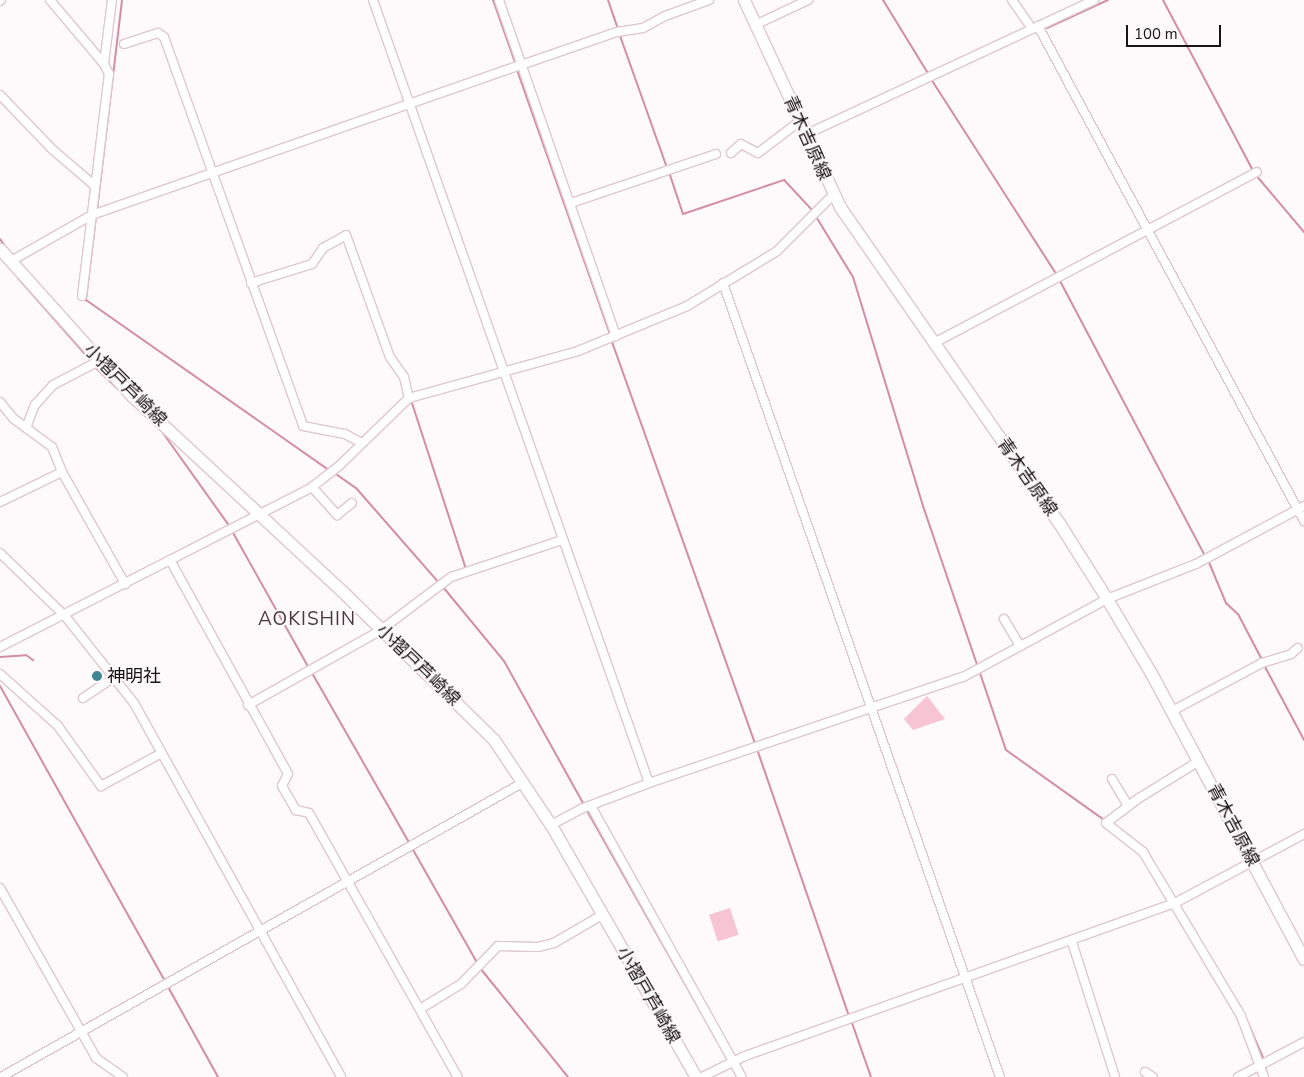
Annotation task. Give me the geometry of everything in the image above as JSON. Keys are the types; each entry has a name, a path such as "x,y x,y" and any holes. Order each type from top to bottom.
{"main road":[{"name":"青木吉原線","path":"744,0 833,195 934,344 1060,523 1107,599 1172,711 1304,959"},
{"name":"小摺戸芦崎線","path":"0,249 99,361 494,740 524,782 551,825 696,1077"}],"street":[{"path":"50,0 104,64 110,74 82,296"},
{"path":"104,64 112,0"},
{"path":"373,0 649,783"},
{"path":"499,0 616,336"},
{"path":"11,261 92,216 212,172 617,32 643,28 665,16 708,0"},
{"path":"756,25 808,0"},
{"path":"1012,0 1029,24"},
{"path":"806,134 1094,0"},
{"path":"1038,26 1147,231 1301,507 1304,521"},
{"path":"124,44 158,33 164,37 303,426 345,434 362,443"},
{"path":"0,95 53,150 96,186"},
{"path":"731,153 741,144 758,153 800,121"},
{"path":"571,203 716,154"},
{"path":"934,344 1257,172"},
{"path":"0,648 312,487 409,398 578,351 687,306 776,251 833,195"},
{"path":"251,283 312,264 323,248 346,235 390,357 404,377 409,398"},
{"path":"723,283 1000,1077"},
{"path":"26,428 35,405 53,385 99,361"},
{"path":"0,402 26,428 52,447 62,472 125,584"},
{"path":"0,502 62,472"},
{"path":"312,487 337,515 352,503"},
{"path":"551,825 591,806 649,783 963,677 1107,599 1196,564 1301,507"},
{"path":"248,705 381,630 451,577 562,540"},
{"path":"0,553 65,616 114,677 146,722 160,754 341,1077"},
{"path":"170,560 248,705 288,774 282,786 296,810 309,813 458,1077"},
{"path":"1004,619 1020,646"},
{"path":"1172,711 1262,663 1281,655 1291,654 1298,648"},
{"path":"0,674 58,726 101,786 160,754"},
{"path":"83,698 114,677"},
{"path":"1199,761 1128,806 1106,823 1143,852 1241,1016 1261,1063 1264,1077"},
{"path":"1112,779 1128,806"},
{"path":"1,1077 258,930 524,782"},
{"path":"591,806 742,1077"},
{"path":"702,1077 732,1061 964,978 1072,942 1173,904 1304,834"},
{"path":"0,888 96,1058 123,1077"},
{"path":"420,1009 461,984 498,946 538,947 554,942 602,915"},
{"path":"1072,942 1115,1077"},
{"path":"1238,1077 1261,1063 1304,1042"},
{"path":"1145,1072 1153,1077"}],"shaded area":[{"path":"927,696 945,719 913,730 904,719"},
{"path":"730,908 739,935 718,941 709,915"}],"waterway":[{"path":"97,210 122,0"},
{"path":"493,0 516,65"},
{"path":"608,0 618,29"},
{"path":"883,0 929,75"},
{"path":"1047,28 1108,0"},
{"path":"1163,0 1253,171"},
{"path":"619,33 667,168"},
{"path":"517,70 610,334"},
{"path":"931,79 1057,275"},
{"path":"669,172 683,214 784,180 813,211"},
{"path":"1255,174 1304,232"},
{"path":"815,215 853,277 923,506 977,665"},
{"path":"96,217 86,300 329,470"},
{"path":"0,239 9,252"},
{"path":"18,278 93,363"},
{"path":"1059,279 1205,556"},
{"path":"611,339 755,744"},
{"path":"95,367 120,391"},
{"path":"411,400 466,569"},
{"path":"163,433 230,527"},
{"path":"333,472 356,488 440,584"},
{"path":"232,531 309,668"},
{"path":"1208,560 1226,603 1238,614 1262,660"},
{"path":"443,587 504,661 584,805"},
{"path":"0,657 26,655 33,660"},
{"path":"1264,665 1304,740"},
{"path":"979,670 1006,750 1104,820"},
{"path":"312,673 410,844"},
{"path":"0,686 165,981"},
{"path":"757,749 849,1016"},
{"path":"586,809 729,1062"},
{"path":"412,848 478,964"},
{"path":"480,968 568,1077"},
{"path":"167,985 218,1077"},
{"path":"1245,1016 1264,1060"},
{"path":"851,1020 871,1077"},
{"path":"1265,1065 1267,1075"},
{"path":"731,1066 737,1077"}],"place":[{"name":"神明社","path":"97,676"}],"district":[{"name":"AOKISHIN","path":"307,620"}]}
